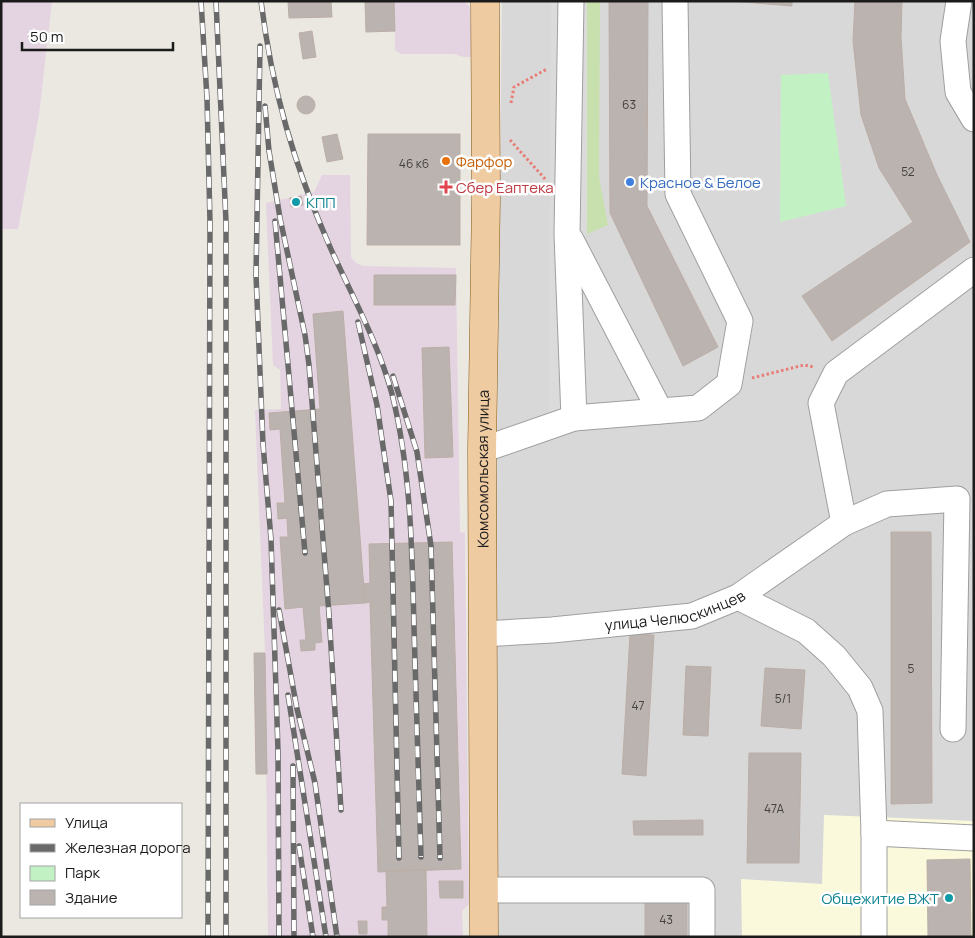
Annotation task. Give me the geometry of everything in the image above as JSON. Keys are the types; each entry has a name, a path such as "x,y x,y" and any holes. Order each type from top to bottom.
{"main road":[{"name":"Комсомольская улица","path":"484,937 482,450 486,199 485,1"}],"street":[{"path":"571,1 568,234 574,418"},
{"path":"482,450 574,418 698,408 730,384 740,321 678,194 675,1"},
{"path":"959,1 953,41 958,92 974,119"},
{"path":"568,234 660,411"},
{"path":"844,523 821,403 836,373 974,270"},
{"name":"улица Челюскинцев","path":"482,634 552,630 692,616 738,597 844,523 887,504 957,499 964,647 953,729"},
{"path":"738,597 806,631 834,656 860,688 870,711 874,833 874,937"},
{"path":"874,833 974,838"},
{"path":"483,890 702,890 702,937"}],"path":[{"path":"509,112 514,87 570,59"},
{"path":"508,135 510,141 568,204"},
{"path":"730,384 804,365 836,373"}],"shaded area":[{"path":"1,1 52,1 39,115 18,229 1,229"},
{"path":"365,1 464,1 470,7 472,57 463,57 455,54 401,54 395,50 395,32 366,32"},
{"path":"502,1 974,1 974,937 495,937 492,876"},
{"path":"551,1 587,1 587,234 583,237 661,406 549,431"},
{"path":"322,175 350,175 351,257 356,263 363,266 456,268 460,533 465,532 469,904 462,911 463,937 268,937 265,653 255,410 281,409 280,370 273,365 266,203 314,192"},
{"path":"824,815 974,821 974,937 742,937 741,879 822,884"}],"green space":[{"path":"587,1 600,1 599,177 608,225 587,234"},
{"path":"828,73 846,206 780,222 781,75"}],"building":[{"path":"288,1 331,1 332,17 289,18"},
{"path":"365,1 394,1 395,31 366,32"},
{"path":"609,1 648,1 647,206 718,347 683,366 610,213"},
{"path":"731,1 792,1 792,6"},
{"path":"855,1 902,1 901,37 905,99 937,175 970,242 832,341 802,296 913,222 879,168 861,115 853,41"},
{"path":"312,31 316,57 303,59 299,33"},
{"path":"306,96 312,99 315,105 312,111 306,114 300,111 297,105 300,99"},
{"path":"337,134 343,159 327,162 322,137"},
{"path":"368,134 460,134 460,245 367,245"},
{"name":"КПП","path":"301,196 303,205 291,207 290,198"},
{"path":"374,275 456,275 455,305 374,305"},
{"path":"343,311 365,603 319,606 322,642 315,643 315,650 301,651 300,640 306,640 303,607 285,609 280,537 288,537 287,518 278,519 277,503 285,503 280,429 270,430 269,413 320,409 313,314"},
{"path":"449,347 453,457 425,458 422,348"},
{"path":"891,532 931,532 932,803 891,804"},
{"path":"452,542 461,869 378,872 370,602 365,603 363,584 370,583 369,544"},
{"path":"630,634 654,635 646,776 622,774"},
{"path":"254,653 265,653 267,774 256,774"},
{"path":"686,666 711,667 708,736 683,735"},
{"path":"765,668 805,670 801,729 761,726"},
{"path":"749,753 801,753 799,863 747,863"},
{"path":"703,820 703,835 634,835 633,821"},
{"name":"Общежитие ВЖТ","path":"970,859 971,937 928,937 927,860"},
{"path":"426,870 427,937 388,937 388,920 382,920 382,907 387,907 386,871"},
{"path":"439,881 463,881 463,898 440,898"},
{"path":"645,901 687,901 687,937 645,937"},
{"path":"358,921 367,921 367,934 359,934"}],"railway":[{"path":"201,1 207,98 210,222 208,937"},
{"path":"216,1 226,222 226,937"},
{"path":"261,1 271,65 295,157 317,217 380,356 392,394 398,423 407,481 411,539 421,857"},
{"path":"260,46 256,275 263,444 271,539 278,751 279,937"},
{"path":"265,106 269,151 280,218 305,335 309,365 329,614 341,810"},
{"path":"275,221 305,553"},
{"path":"358,322 377,405 391,501 399,858"},
{"path":"393,376 417,452 431,546 440,858"},
{"path":"279,610 297,709 315,783 337,937"},
{"path":"288,695 326,937"},
{"path":"293,766 294,937"},
{"path":"299,846 313,937"}],"place":[{"name":"Фарфор","path":"446,161"},
{"name":"Красное & Белое","path":"630,182"},
{"name":"Сбер Еаптека","path":"446,187"},
{"name":"КПП","path":"296,202"},
{"name":"Общежитие ВЖТ","path":"949,898"}]}
